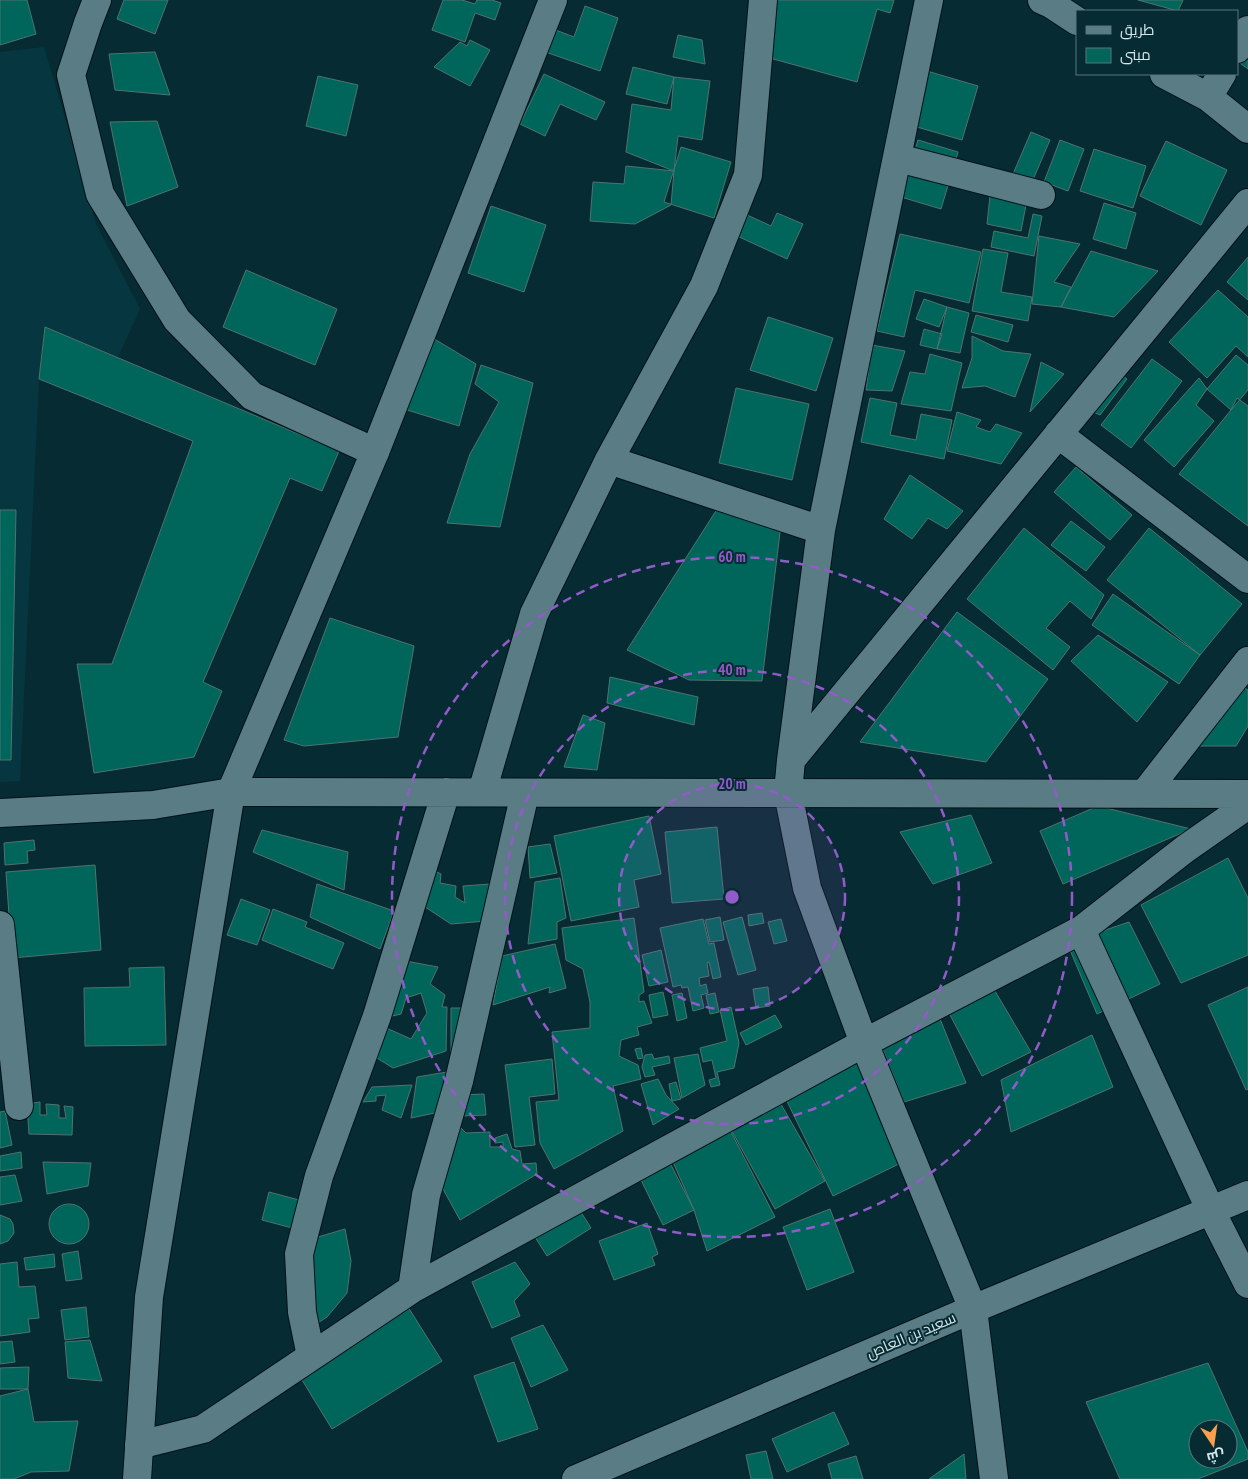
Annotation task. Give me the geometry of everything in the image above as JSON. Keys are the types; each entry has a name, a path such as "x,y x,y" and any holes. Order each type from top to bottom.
{"street":[{"path":"97,0 71,75 100,194 177,320 252,396 375,452"},
{"path":"137,1479 149,1297 232,792 375,452 553,0"},
{"path":"482,792 534,614 609,460 704,286 748,175 764,0"},
{"path":"929,0 821,530 788,793 807,888 864,1044 973,1309 994,1479"},
{"path":"1049,1 1076,20"},
{"path":"1238,47 1248,30"},
{"path":"1166,75 1208,97 1248,129"},
{"path":"1208,97 1221,75"},
{"path":"898,158 1041,195"},
{"path":"791,760 1248,203"},
{"path":"1058,434 1248,579"},
{"path":"609,460 821,530"},
{"path":"1144,794 1248,661"},
{"path":"0,813 153,805 232,792 1248,794"},
{"path":"311,1356 302,1312 299,1254 319,1176 378,1016 446,792"},
{"path":"412,1289 426,1195 459,1082 525,792"},
{"path":"139,1445 203,1429 412,1289 864,1044 1081,930 1185,849 1248,806"},
{"path":"0,925 19,1106"},
{"path":"1081,930 1211,1211 1248,1284"},
{"name":"سعيد بن العاص","path":"576,1479 973,1309 1248,1195"}],"shaded area":[{"path":"44,47 96,224 140,309 118,357 44,327 39,379 20,781 0,782 0,52"}],"building":[{"path":"0,0 27,0 36,34 0,45"},
{"path":"124,0 168,0 155,34 117,19"},
{"path":"443,0 462,0 475,4 477,0 492,0 501,3 495,20 475,13 465,42 432,30"},
{"path":"758,0 894,0 890,13 877,9 857,82 744,51"},
{"path":"1138,0 1183,0 1178,10"},
{"path":"585,6 618,18 600,71 537,49 545,26 574,37"},
{"path":"678,35 702,40 705,64 673,57"},
{"path":"470,40 490,50 470,86 434,67 460,42 467,46"},
{"path":"1248,43 1248,69 1238,62"},
{"path":"155,52 170,95 115,90 109,54"},
{"path":"633,67 674,77 667,104 626,94"},
{"path":"927,71 978,86 962,140 910,125"},
{"path":"544,74 605,102 596,120 560,104 545,136 520,124"},
{"path":"318,76 358,85 346,136 306,126"},
{"path":"674,77 710,81 702,140 678,136 674,171 626,152 632,104 671,110"},
{"path":"157,121 178,187 127,206 110,122"},
{"path":"1031,132 1050,140 1032,182 1013,174"},
{"path":"918,140 958,152 941,209 901,197"},
{"path":"1060,140 1084,149 1068,191 1044,182"},
{"path":"1166,141 1227,170 1201,225 1140,196"},
{"path":"681,147 731,162 714,218 664,202"},
{"path":"1094,149 1146,166 1133,208 1080,191"},
{"path":"626,166 674,171 671,205 635,224 590,221 593,182 624,184"},
{"path":"990,196 1026,205 1021,231 987,224"},
{"path":"1104,203 1136,213 1126,249 1093,239"},
{"path":"491,206 546,225 524,292 468,273"},
{"path":"777,213 803,224 787,259 735,235 745,214 771,226"},
{"path":"1033,214 1042,216 1034,256 991,247 994,231 1028,238"},
{"path":"900,234 981,252 969,303 915,290 904,337 877,331"},
{"path":"1039,236 1080,244 1054,282 1071,287 1061,307 1032,304"},
{"path":"983,249 1008,253 1001,292 1032,297 1028,321 972,311"},
{"path":"1091,251 1158,271 1114,317 1061,307"},
{"path":"1248,257 1248,300 1227,282"},
{"path":"246,270 337,309 315,365 223,327"},
{"path":"1218,290 1248,317 1248,357 1236,346 1207,378 1169,342"},
{"path":"924,299 947,307 939,327 916,319"},
{"path":"947,307 969,313 960,353 937,349"},
{"path":"976,315 1013,325 1008,342 971,332"},
{"path":"768,317 833,338 816,391 750,370"},
{"path":"45,327 339,451 322,491 290,478 203,682 222,691 194,757 94,773 77,664 112,664 193,441 39,379"},
{"path":"924,329 942,334 937,349 920,345"},
{"path":"972,336 1003,351 1031,354 1015,397 985,386 962,388 972,358"},
{"path":"431,337 476,364 459,426 404,409"},
{"path":"872,345 905,351 892,391 866,390"},
{"path":"930,354 962,363 951,411 901,404 910,372 925,374"},
{"path":"1236,355 1248,365 1248,390 1231,410 1207,389"},
{"path":"1152,359 1182,381 1131,448 1101,425"},
{"path":"1041,362 1064,374 1030,412"},
{"path":"1104,362 1127,379 1100,415 1073,403"},
{"path":"481,365 533,383 500,527 447,523 470,454 499,402 475,384"},
{"path":"1199,378 1207,389 1196,405 1214,421 1174,467 1144,440"},
{"path":"736,388 809,404 792,480 719,463"},
{"path":"870,398 897,403 890,435 916,440 921,414 952,420 944,459 861,442"},
{"path":"1237,398 1248,406 1248,526 1179,474 1231,410"},
{"path":"957,412 981,420 976,427 990,432 996,424 1022,433 1001,464 947,451"},
{"path":"1076,467 1132,515 1110,540 1054,492"},
{"path":"910,475 963,511 947,529 928,518 912,539 884,519"},
{"path":"721,503 781,524 762,681 689,680 627,650"},
{"path":"0,510 16,510 11,760 0,760"},
{"path":"1071,521 1105,547 1086,571 1051,545"},
{"path":"1024,528 1104,595 1091,619 1070,601 1046,628 1070,647 1053,670 967,599"},
{"path":"1149,528 1242,604 1200,655 1107,580"},
{"path":"1113,594 1200,655 1179,684 1092,625"},
{"path":"957,612 1048,679 986,762 860,742"},
{"path":"330,618 414,646 398,737 304,746 284,740"},
{"path":"1098,635 1168,682 1137,722 1071,661"},
{"path":"610,677 698,697 694,725 607,703"},
{"path":"1234,682 1248,690 1248,726 1236,746 1196,746"},
{"path":"583,715 605,723 597,770 564,767"},
{"path":"1098,806 1191,829 1063,884 1040,831"},
{"path":"971,815 992,863 933,884 900,832"},
{"path":"649,816 661,874 634,880 639,907 571,921 554,836"},
{"path":"717,827 724,899 672,903 665,832"},
{"path":"262,830 348,852 344,890 253,852"},
{"path":"34,840 35,850 27,851 28,863 5,865 4,843"},
{"path":"550,844 557,873 530,878 528,847"},
{"path":"1228,858 1248,898 1248,955 1181,983 1141,905"},
{"path":"95,865 101,950 12,958 6,872"},
{"path":"429,868 441,874 440,883 456,886 455,897 465,903 463,886 490,884 486,921 451,924 419,903"},
{"path":"560,878 566,918 557,922 557,939 528,944 535,882"},
{"path":"317,884 394,911 380,949 310,917"},
{"path":"241,899 270,910 257,945 227,935"},
{"path":"273,909 307,922 305,927 344,943 333,969 262,940"},
{"path":"762,913 764,923 749,926 748,915"},
{"path":"720,917 724,940 710,942 705,920"},
{"path":"742,917 756,970 738,975 723,922"},
{"path":"634,918 644,992 639,995 639,1002 644,1001 652,1023 637,1027 639,1035 621,1040 619,1056 638,1065 641,1079 613,1086 623,1131 554,1169 540,1143 536,1102 559,1100 552,1032 590,1028 590,1002 583,969 566,960 562,928"},
{"path":"703,919 709,944 714,943 721,977 713,979 709,962 707,963 709,976 699,978 700,986 706,984 708,993 701,995 704,1008 693,1011 688,987 682,988 681,985 673,987 660,928"},
{"path":"781,919 787,941 774,944 768,922"},
{"path":"1129,922 1160,984 1097,1014 1067,943"},
{"path":"555,944 566,988 549,993 550,987 493,1005 502,956"},
{"path":"661,950 668,982 649,986 642,955"},
{"path":"400,960 438,967 430,984 445,995 442,1007 447,1007 446,1051 393,1068 372,1055 384,1027 411,1039 427,1013 421,993 406,998 401,1014 388,1017"},
{"path":"164,967 166,1045 85,1046 84,988 130,987 129,968"},
{"path":"768,987 770,1006 756,1008 753,989"},
{"path":"1248,987 1248,1089 1246,1090 1208,1005"},
{"path":"995,991 1031,1052 982,1076 948,1011"},
{"path":"663,992 668,1015 653,1018 649,995"},
{"path":"682,993 687,1018 677,1021 672,995"},
{"path":"715,993 719,1012 710,1014 706,995"},
{"path":"731,1007 739,1043 734,1068 717,1072 720,1085 711,1087 709,1080 716,1078 712,1060 703,1062 700,1048 727,1041 720,1010"},
{"path":"451,1008 463,1008 463,1053 451,1053"},
{"path":"775,1015 782,1027 746,1045 740,1033"},
{"path":"940,1019 966,1083 904,1102 882,1047"},
{"path":"1092,1035 1113,1087 1011,1132 1001,1080"},
{"path":"641,1048 643,1058 638,1059 635,1049"},
{"path":"652,1054 654,1059 669,1056 670,1063 652,1067 655,1075 645,1077 642,1067 645,1055"},
{"path":"698,1054 705,1085 682,1098 674,1058"},
{"path":"552,1059 555,1094 529,1097 535,1145 515,1147 505,1065"},
{"path":"857,1061 905,1161 833,1196 784,1095"},
{"path":"453,1071 444,1111 411,1118 417,1077"},
{"path":"658,1079 666,1095 679,1109 653,1125 641,1084"},
{"path":"676,1082 681,1099 672,1101 669,1084"},
{"path":"412,1085 401,1118 382,1110 386,1095 376,1096 376,1101 363,1102 372,1087"},
{"path":"484,1094 486,1115 462,1116 460,1095"},
{"path":"778,1099 825,1181 775,1209 729,1126"},
{"path":"40,1102 40,1115 47,1115 46,1104 59,1105 59,1118 66,1118 64,1106 73,1107 72,1135 29,1134 27,1104"},
{"path":"5,1111 12,1145 0,1148 0,1112"},
{"path":"454,1121 466,1133 490,1132 490,1147 503,1147 503,1142 495,1143 495,1138 507,1134 512,1149 520,1151 522,1164 536,1163 537,1174 460,1220 443,1189 438,1191"},
{"path":"731,1132 775,1217 707,1251 694,1210 673,1162"},
{"path":"21,1152 22,1168 0,1171 0,1156"},
{"path":"669,1161 694,1210 663,1225 639,1176"},
{"path":"43,1162 91,1163 88,1186 47,1194"},
{"path":"15,1175 22,1201 0,1205 0,1177"},
{"path":"269,1192 303,1201 296,1229 262,1220"},
{"path":"69,1204 83,1210 89,1224 83,1238 69,1244 55,1238 49,1224 55,1210"},
{"path":"577,1206 591,1228 547,1256 533,1234"},
{"path":"830,1209 854,1272 807,1290 783,1227"},
{"path":"0,1215 10,1219 13,1224 14,1233 8,1241 0,1244"},
{"path":"647,1223 658,1254 652,1257 655,1265 614,1280 599,1241"},
{"path":"345,1229 351,1261 347,1293 327,1317 313,1326 308,1240"},
{"path":"78,1251 82,1279 66,1281 62,1254"},
{"path":"54,1254 55,1267 26,1270 24,1258"},
{"path":"17,1262 19,1287 35,1286 39,1318 28,1319 30,1332 0,1336 0,1264"},
{"path":"515,1262 530,1284 514,1301 520,1316 492,1328 472,1282"},
{"path":"86,1307 89,1337 65,1340 61,1310"},
{"path":"408,1307 442,1361 332,1429 299,1375"},
{"path":"543,1325 568,1370 531,1387 511,1338"},
{"path":"90,1340 102,1381 68,1378 65,1342"},
{"path":"12,1341 15,1362 0,1364 0,1342"},
{"path":"514,1362 538,1429 498,1442 474,1376"},
{"path":"1208,1363 1233,1419 1188,1419 1188,1469 1223,1469 1198,1479 1120,1479 1086,1402"},
{"path":"29,1367 28,1389 0,1389 0,1368"},
{"path":"28,1389 34,1422 78,1421 69,1471 31,1472 14,1479 0,1479 0,1396"},
{"path":"834,1412 849,1444 787,1472 772,1439"},
{"path":"1238,1430 1248,1452 1248,1459 1238,1463"},
{"path":"766,1451 773,1479 751,1479 746,1455"},
{"path":"964,1454 966,1479 929,1479"},
{"path":"856,1456 863,1479 832,1479 828,1464"}]}
